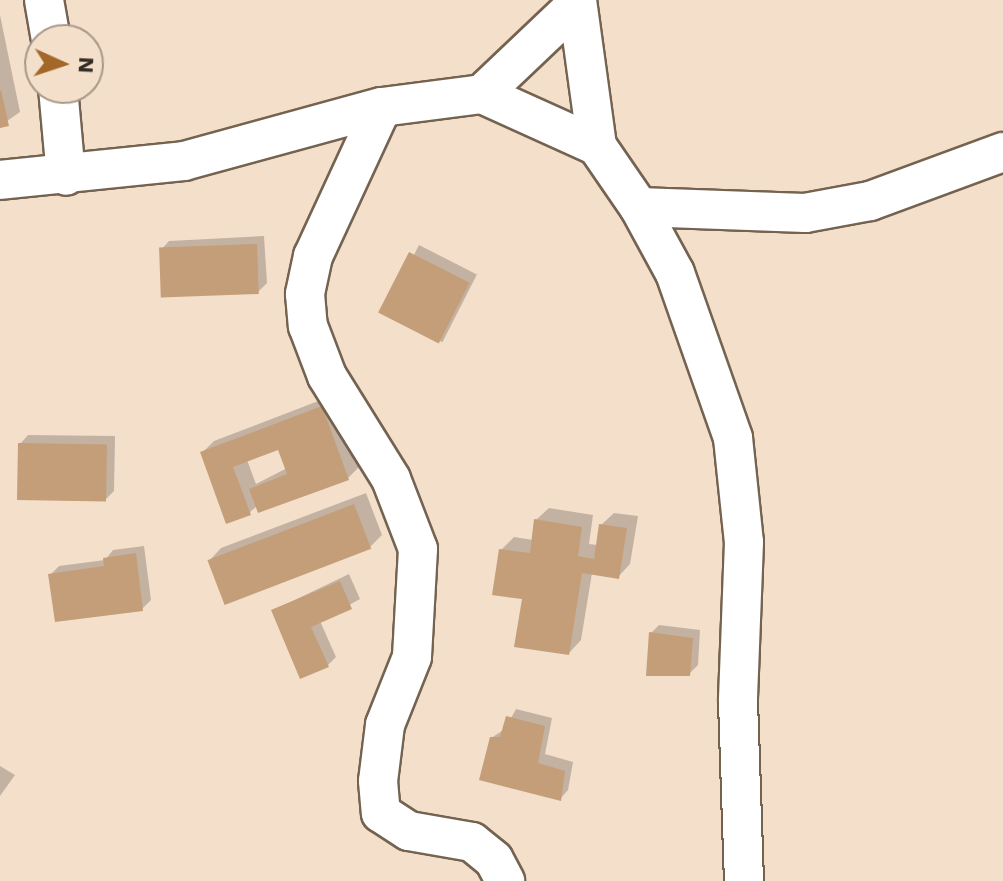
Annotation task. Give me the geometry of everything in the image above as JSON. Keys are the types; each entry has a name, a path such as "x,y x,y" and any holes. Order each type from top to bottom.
{"street":[{"path":"44,0 48,24"},
{"path":"482,94 577,2"},
{"path":"577,2 597,146 639,207 675,273 733,438 741,481 744,610 738,701 744,881"},
{"path":"0,180 66,176 184,161 382,107 482,94 597,146"},
{"path":"59,104 66,176"},
{"path":"382,107 313,256 305,294 308,326 327,376 391,479 418,549 412,657 385,725 378,781 381,813 409,831 472,842 494,860 505,881"},
{"path":"639,207 805,213 870,201 1003,152"}],"building":[{"path":"0,91 9,126 0,128"},
{"path":"257,244 259,294 161,297 159,247"},
{"path":"409,252 470,283 439,343 378,313"},
{"path":"322,406 349,480 258,513 249,489 287,474 278,450 233,467 251,515 226,524 200,452"},
{"path":"18,443 107,445 106,502 17,500"},
{"path":"354,504 371,549 225,605 207,560"},
{"path":"534,519 582,527 578,556 594,559 599,524 627,528 619,579 582,573 569,655 514,647 522,599 492,595 499,549 530,553"},
{"path":"136,553 143,611 55,622 48,574 104,566 103,558"},
{"path":"340,581 352,609 311,627 329,667 300,679 271,610"},
{"path":"649,632 693,638 690,676 646,676"},
{"path":"506,716 545,726 538,763 565,771 561,801 479,780 490,737 500,737"}]}
